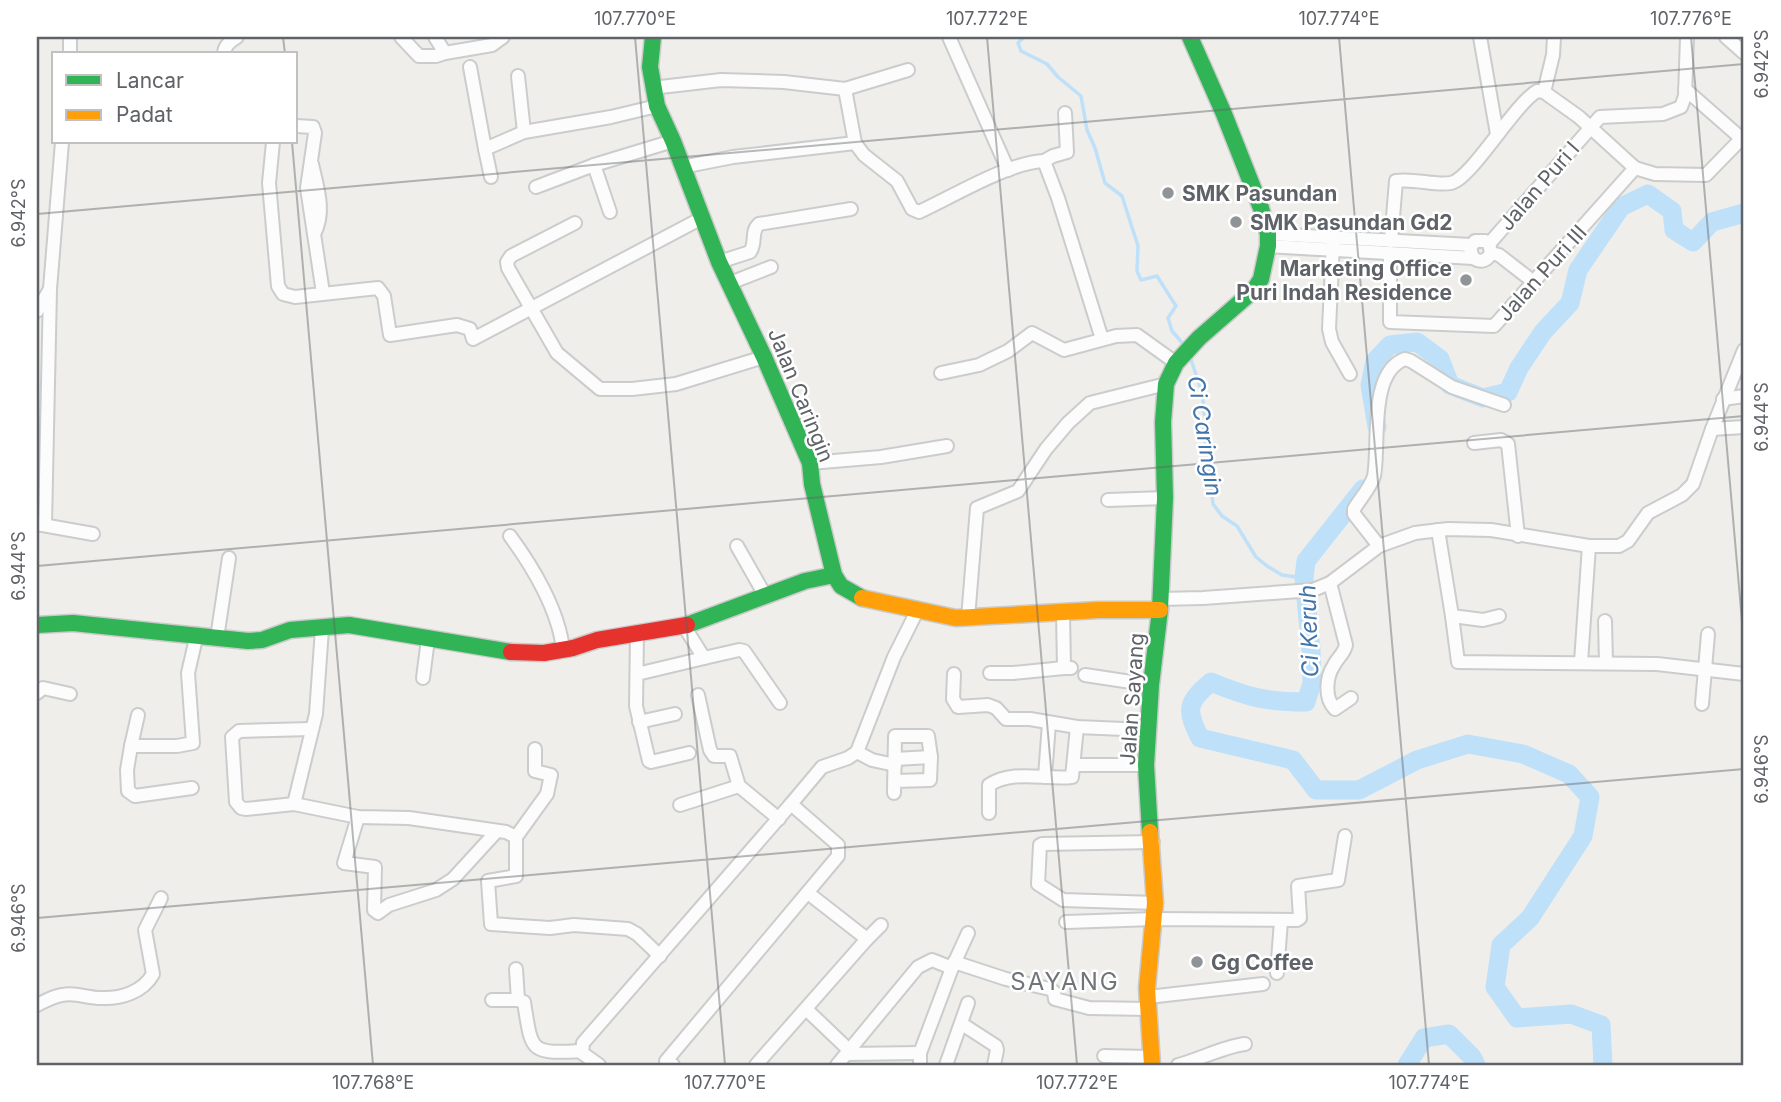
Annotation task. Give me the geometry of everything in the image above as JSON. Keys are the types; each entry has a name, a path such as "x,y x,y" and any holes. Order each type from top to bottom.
{"street":[{"path":"224,52 237,37"},
{"path":"401,37 419,56 436,56 492,45 503,37"},
{"path":"435,37 445,53"},
{"name":"Jalan Caringin","path":"653,37 650,67 657,106 719,261 765,356 810,463 812,484 834,575"},
{"path":"949,37 1008,170"},
{"path":"941,373 979,365 1008,351 1031,333 1064,350 1102,339 1137,335 1184,355 1254,290 1261,279 1268,240 1261,208 1190,37"},
{"path":"1480,37 1497,134"},
{"path":"1544,92 1553,55 1553,37"},
{"path":"1590,127 1604,116 1663,114 1677,110 1683,103 1685,89 1687,37"},
{"path":"1727,37 1744,53"},
{"path":"470,66 492,177"},
{"path":"652,88 722,80 784,82 845,89 908,70"},
{"path":"518,76 524,132"},
{"path":"845,89 855,143 864,155 897,181 912,209 919,212 1008,170 1067,152 1065,113"},
{"path":"1391,248 1396,181 1451,183 1462,177 1537,91 1544,92 1590,127 1635,168 1655,174 1706,175 1743,137 1685,89"},
{"path":"485,149 524,132 657,106"},
{"path":"298,125 313,127 315,130 307,188 323,293"},
{"name":"Jalan Puri I","path":"1490,249 1590,127"},
{"path":"536,187 594,165 673,141"},
{"path":"682,167 733,157 855,143"},
{"path":"62,144 50,289 41,524 93,534"},
{"path":"273,144 269,183 278,286 283,294 289,297 378,288 384,296 390,335 457,325 470,329 473,339 702,218"},
{"path":"1044,161 1102,339"},
{"path":"594,165 610,212"},
{"name":"Jalan Puri III","path":"1391,248 1392,324 1494,326 1635,168"},
{"path":"719,261 750,252 754,245 753,232 759,224 851,209"},
{"path":"575,223 511,256 507,262 557,353 600,388 632,389 676,384 765,356"},
{"path":"1268,240 1391,248 1473,258 1481,262 1489,257 1490,249"},
{"path":"1391,248 1471,245 1480,240 1535,283"},
{"path":"1333,244 1329,329 1332,342 1350,374"},
{"path":"1471,245 1469,252 1473,258"},
{"path":"730,283 771,267"},
{"path":"37,311 50,289"},
{"path":"37,625 73,624 262,640 290,630 349,625 511,652 544,653 597,640 684,625 805,581 834,575 841,586 852,594 949,617 968,618 1313,590 1331,583 1380,546 1415,533 1438,530 1491,530 1589,546 1619,546 1628,541 1648,513 1688,490 1693,484 1723,399 1744,350"},
{"name":"Jalan Sayang","path":"1152,1061 1148,1003 1155,911 1153,842 1146,765 1147,730 1160,604 1165,498 1163,442 1166,384 1184,355"},
{"path":"1380,546 1354,514 1354,509 1373,479 1380,391 1395,365 1405,359 1411,361 1452,387 1504,405"},
{"path":"968,618 977,508 1018,491 1046,449 1090,403 1166,384"},
{"path":"1723,399 1744,396"},
{"path":"1712,429 1744,427"},
{"path":"1474,443 1501,440 1508,444 1514,479 1518,536"},
{"path":"810,463 881,457 947,446"},
{"path":"1108,500 1165,498"},
{"path":"1438,530 1458,662 1657,664 1744,674"},
{"path":"510,536 533,569 555,619 563,650"},
{"path":"737,546 766,597"},
{"path":"1581,662 1589,546"},
{"path":"217,638 229,558"},
{"path":"1331,583 1346,645 1332,668 1328,700 1335,709 1351,698"},
{"path":"582,1051 583,1043 822,767 857,752 894,657 918,609"},
{"path":"990,673 1068,668 1063,612"},
{"path":"1452,616 1483,620 1499,616"},
{"path":"1605,621 1606,663"},
{"path":"684,625 705,658"},
{"path":"294,804 316,714 322,629"},
{"path":"637,633 635,700 649,761 689,753"},
{"path":"131,746 177,746 193,743 188,673 197,634"},
{"path":"1702,704 1708,634"},
{"path":"423,678 428,639"},
{"path":"637,674 734,651 744,651 779,703"},
{"path":"954,674 953,699 958,706 988,705 996,708 1006,719 1030,719 1077,727 1147,730"},
{"path":"1085,675 1151,685"},
{"path":"37,694 44,688 70,694"},
{"path":"698,695 710,750 714,756 730,756 739,786 779,818"},
{"path":"639,722 675,714"},
{"path":"138,715 127,770 130,794 135,796 192,788"},
{"path":"1045,777 1049,723"},
{"path":"989,813 989,786 995,782 1013,776 1072,777 1077,727"},
{"path":"311,729 239,731 232,737 236,802 239,806 246,809 294,804 358,817 409,818 516,836"},
{"path":"927,735 931,757 931,786 894,787 895,762 896,736 927,735"},
{"path":"535,749 535,771 551,777 547,794 516,836 516,876 488,881 491,924 628,929 660,956"},
{"path":"857,752 872,760 895,762 931,757"},
{"path":"1075,765 1146,765"},
{"path":"680,806 739,786"},
{"path":"667,1064 838,856 838,845 791,804"},
{"path":"358,817 344,863 375,867 374,910 378,913 389,905 436,890 453,879 497,831"},
{"path":"1153,842 1042,844 1038,884 1063,900 1155,911 1297,920 1300,918 1299,886 1338,880 1345,836"},
{"path":"808,893 867,939"},
{"path":"37,1005 60,995 78,994 101,998 132,994 140,988 153,974 145,930 161,898"},
{"path":"1066,922 1155,911"},
{"path":"1277,972 1281,921"},
{"path":"756,1065 881,925"},
{"path":"806,1009 848,1052 920,1059 953,965 968,933"},
{"path":"838,1065 918,967 932,960 1050,989 1054,992 1055,999 1089,1008 1148,1003 1263,984"},
{"path":"516,969 518,1000"},
{"path":"492,1000 524,1002 531,1044 539,1051 582,1051 599,1065"},
{"path":"946,1065 968,1003"},
{"path":"962,1024 996,1046 998,1050 994,1065"},
{"path":"1178,1065 1245,1044"},
{"path":"1104,1056 1152,1061"}],"waterway":[{"name":"Ci Caringin","path":"1024,37 1018,43 1021,51 1047,64 1081,96 1087,130 1105,183 1122,196 1138,246 1137,271 1141,280 1157,276 1176,306 1168,318 1172,331 1185,346"},
{"name":"Ci Keruh","path":"1377,427 1370,385 1375,361 1390,345 1417,342 1440,359 1450,385 1483,398 1508,392 1519,368 1543,332 1570,303 1578,270 1621,207 1648,194 1672,211 1674,230 1693,242 1712,222 1744,213"},
{"name":"Ci Caringin","path":"1190,357 1202,392 1205,419 1203,436 1212,460 1210,479 1213,504 1222,516 1237,526 1256,557 1267,566 1282,575 1304,578"},
{"name":"Ci Keruh","path":"1363,489 1306,561 1304,578 1312,683 1306,702 1257,698 1211,682 1197,696 1191,707 1195,728 1200,738 1293,760 1316,790 1359,790 1417,760 1468,744 1523,754 1569,774 1590,797 1583,836 1530,918 1501,945 1495,987 1517,1018 1571,1014 1601,1025 1603,1065"},
{"name":"Ci Keruh","path":"1407,1065 1424,1038 1449,1034 1472,1057 1476,1065"}],"traffic: fast":[{"path":"653,37 650,67 657,106 719,262 810,463 812,484 834,575 841,586 862,598"},
{"path":"1150,832 1146,765 1151,685 1160,610 1166,384 1176,363 1199,338 1254,290 1261,279 1268,246 1268,234 1261,208 1190,37"},
{"path":"687,625 805,581 834,575"},
{"path":"37,625 73,623 248,641 262,640 290,630 349,625 511,652"}],"traffic: slow":[{"path":"862,598 956,618 1098,610 1160,610"},
{"path":"1150,832 1155,903 1147,988 1152,1065"}],"traffic: jam":[{"path":"511,652 544,653 597,640 687,625"}],"place":[{"name":"SMK Pasundan","path":"1168,193"},
{"name":"SMK Pasundan Gd2","path":"1236,222"},
{"name":"Marketing Office Puri Indah Residence","path":"1466,280"},
{"name":"Gg Coffee","path":"1197,962"}],"district":[{"name":"SAYANG","path":"1065,981"}]}
